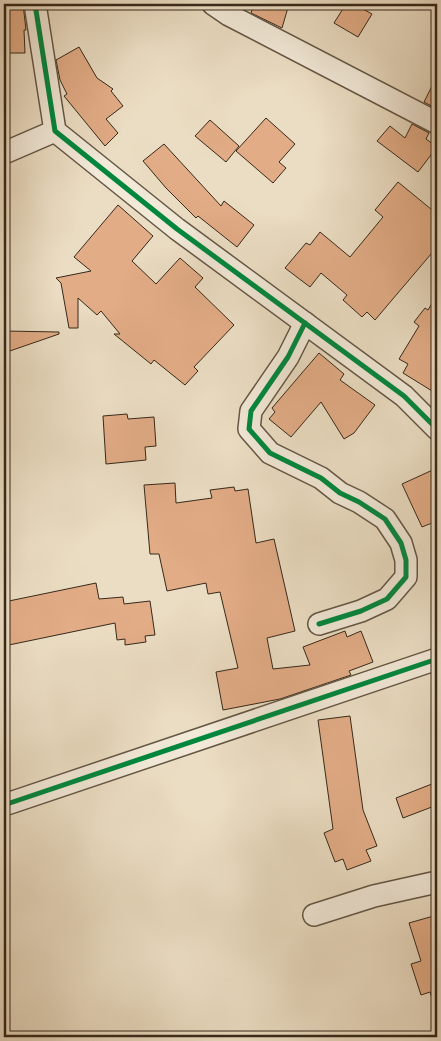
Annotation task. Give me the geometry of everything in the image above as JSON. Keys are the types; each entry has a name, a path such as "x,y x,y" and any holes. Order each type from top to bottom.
{"street":[{"path":"35,4 55,132 177,229 404,396 437,428"},
{"path":"213,4 230,15 437,123"},
{"path":"4,153 55,132"},
{"path":"305,324 288,357 251,411 249,429 270,453 322,478 340,493 359,502 385,519 401,543 406,560 406,577 387,599 361,611 319,624"},
{"path":"4,805 437,659"},
{"path":"314,915 374,896 437,882"}],"building":[{"path":"4,4 23,4 26,30 24,30 25,53 4,53"},
{"path":"254,4 289,4 282,28 251,13"},
{"path":"346,4 354,4 372,14 358,37 334,23"},
{"path":"79,47 97,78 113,89 111,91 123,106 106,119 118,133 105,146 64,96 67,94 60,80 56,60"},
{"path":"437,76 437,109 424,102"},
{"path":"266,118 295,144 279,162 286,168 273,183 236,151"},
{"path":"210,120 239,146 226,162 195,136"},
{"path":"412,124 429,133 426,139 437,147 418,172 377,141 390,126 405,138"},
{"path":"164,144 221,206 224,201 254,225 237,247 198,216 196,218 166,188 143,161"},
{"path":"398,182 437,214 437,247 375,320 367,312 362,317 343,300 347,295 321,273 310,287 285,268 306,243 310,245 320,232 350,257 383,217 375,210"},
{"path":"118,205 153,236 132,261 156,284 180,258 203,278 195,287 234,325 194,367 198,371 185,385 154,360 151,364 114,334 120,334 101,311 97,315 78,298 78,328 69,328 61,283 56,278 91,271 74,257"},
{"path":"437,295 437,394 403,373 408,364 399,359 419,326 414,322 425,308 428,310"},
{"path":"4,331 59,332 59,334 4,353"},
{"path":"319,353 344,374 340,380 375,405 354,433 344,439 321,402 291,437 269,419 275,412 272,408"},
{"path":"127,414 128,419 154,417 156,446 145,447 146,460 106,464 103,416"},
{"path":"437,468 437,521 422,527 402,484"},
{"path":"175,483 176,503 212,498 210,490 234,487 235,491 248,489 256,543 274,539 295,631 267,638 273,669 310,665 303,647 345,631 347,637 361,631 373,662 349,671 351,675 280,699 223,710 216,672 238,668 220,592 208,594 206,583 167,591 159,554 150,554 144,485"},
{"path":"96,583 99,599 123,597 124,604 150,601 155,635 145,636 146,642 125,645 125,639 117,640 115,623 4,646 4,602"},
{"path":"350,716 363,810 377,846 366,850 371,861 347,870 343,859 335,862 324,833 333,829 318,720"},
{"path":"437,782 437,805 403,818 396,798"},
{"path":"437,915 437,1000 433,1001 430,992 421,995 411,964 421,961 409,923"}],"cycle path":[{"path":"35,4 55,131 177,229 404,396 437,429"},
{"path":"305,323 288,357 251,411 249,429 270,453 321,478 340,493 359,502 385,519 401,543 406,560 406,577 387,599 361,611 319,624"},
{"path":"4,805 437,659"}]}
